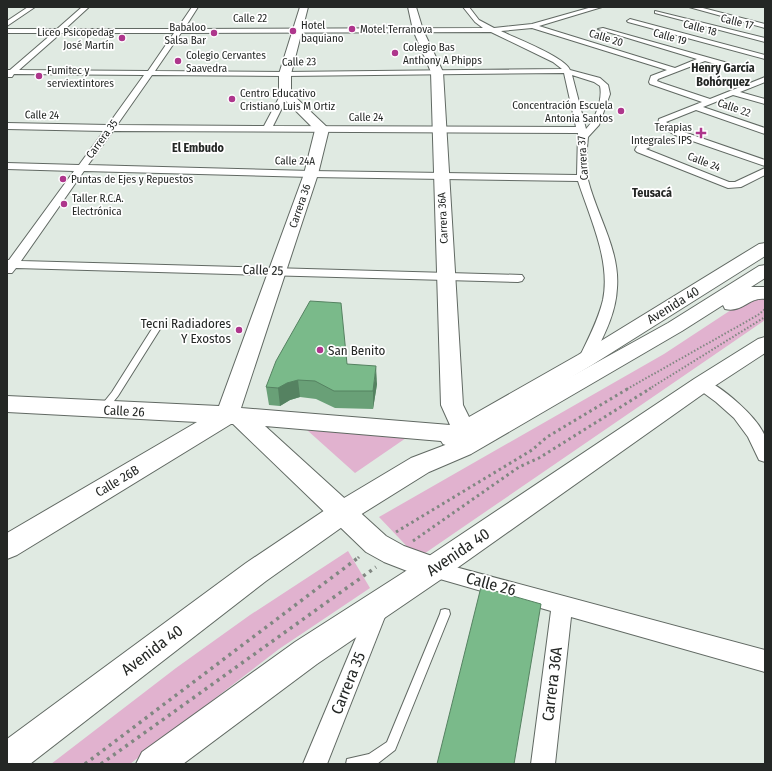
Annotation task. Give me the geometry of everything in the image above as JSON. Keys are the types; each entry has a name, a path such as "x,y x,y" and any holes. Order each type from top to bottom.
{"main road":[{"path":"304,7 286,74 285,94 322,129"},
{"name":"Carrera 36A","path":"412,7 418,30 437,72 452,405 461,432"},
{"name":"Carrera 36","path":"234,416 278,271 311,174 322,129"},
{"name":"Avenida 40","path":"7,760 256,572 343,512 420,465 461,432 585,360 765,248"},
{"name":"Avenida 40","path":"420,465 462,448 675,327 765,270"},
{"path":"675,327 705,324 745,296 753,292 765,293"},
{"name":"Avenida 40","path":"154,764 306,653 434,569 762,342"},
{"name":"Calle 26","path":"7,404 234,416 461,432"},
{"name":"Calle 26","path":"234,416 385,549 434,569"},
{"name":"Calle 26B","path":"7,547 234,416"}],"street":[{"path":"7,24 32,7"},
{"path":"9,74 86,7"},
{"name":"Carrera 35","path":"9,266 150,73 195,7"},
{"path":"466,7 477,21 556,60 565,66 567,71 597,80 604,85 606,94 595,125 582,133"},
{"path":"532,26 599,7"},
{"path":"692,7 765,26"},
{"path":"650,14 668,9"},
{"name":"Calle 18","path":"650,14 627,22 765,57"},
{"name":"Calle 17","path":"650,14 728,30 765,40"},
{"path":"728,30 760,18"},
{"name":"Calle 19","path":"616,25 598,31 732,67"},
{"name":"Calle 22","path":"7,31 494,30 532,26"},
{"name":"Calle 20","path":"532,26 674,70"},
{"path":"572,38 586,34"},
{"path":"704,59 654,78 653,82 709,101"},
{"name":"Calle 23","path":"9,74 286,74 567,71"},
{"name":"Carrera 37","path":"567,71 582,133 582,178 610,262 612,285 608,308 585,360"},
{"path":"765,79 662,121 662,124 678,133 765,163"},
{"path":"732,92 765,102"},
{"path":"267,129 285,94"},
{"name":"Calle 22","path":"695,107 765,131"},
{"name":"Calle 24","path":"7,126 439,130 582,133"},
{"name":"Calle 24","path":"652,143 640,148 640,150 728,185 737,186 765,171"},
{"name":"Calle 24A","path":"7,166 311,174 582,178"},
{"name":"Calle 25","path":"9,266 278,271 518,278"},
{"path":"702,384 731,405 746,422 762,441 765,456"},
{"name":"Calle 26","path":"434,569 765,661"},
{"name":"Carrera 35","path":"315,764 381,603"},
{"name":"Carrera 36A","path":"543,764 562,604"}],"lane":[{"path":"102,410 115,394 158,326"},
{"path":"352,764 372,760 391,746 445,614"}],"path":[{"path":"85,764 385,549 532,450 547,437 624,391 758,315 765,309"},
{"path":"101,764 261,648 385,549 519,467 539,458 765,317"}],"shaded area":[{"path":"765,297 765,320 418,558 379,517 664,354 737,306"},
{"path":"307,430 406,438 355,473"},
{"path":"348,551 370,588 279,649 130,764 51,764 176,668 250,615"}],"building":[{"name":"San Benito","path":"310,301 341,303 347,364 376,366 373,391 334,391 315,381 298,380 287,383 278,388 266,387 276,361"},
{"path":"481,587 541,604 514,764 437,764"}],"place":[{"name":"Motel Terranova","path":"352,29"},
{"name":"Hotel baquiano","path":"293,31"},
{"name":"Babaloo Salsa Bar","path":"214,33"},
{"name":"Liceo Psicopedag José Martín","path":"122,38"},
{"name":"Colegio Bas Anthony A Phipps","path":"395,53"},
{"name":"Colegio Cervantes Saavedra","path":"178,61"},
{"name":"Fumitec y serviextintores","path":"39,76"},
{"name":"Centro Educativo Cristiano Luis M Ortiz","path":"232,99"},
{"name":"Concentración Escuela Antonia Santos","path":"621,111"},
{"name":"Terapias Integrales IPS","path":"701,133"},
{"name":"Puntas de Ejes y Repuestos","path":"63,179"},
{"name":"Taller R.C.A. Electrónica","path":"64,204"},
{"name":"Tecni Radiadores Y Exostos","path":"239,330"},
{"name":"San Benito","path":"320,350"}],"district":[{"name":"Henry García Bohórquez","path":"723,75"},
{"name":"El Embudo","path":"198,148"},
{"name":"Teusacá","path":"652,193"}]}
